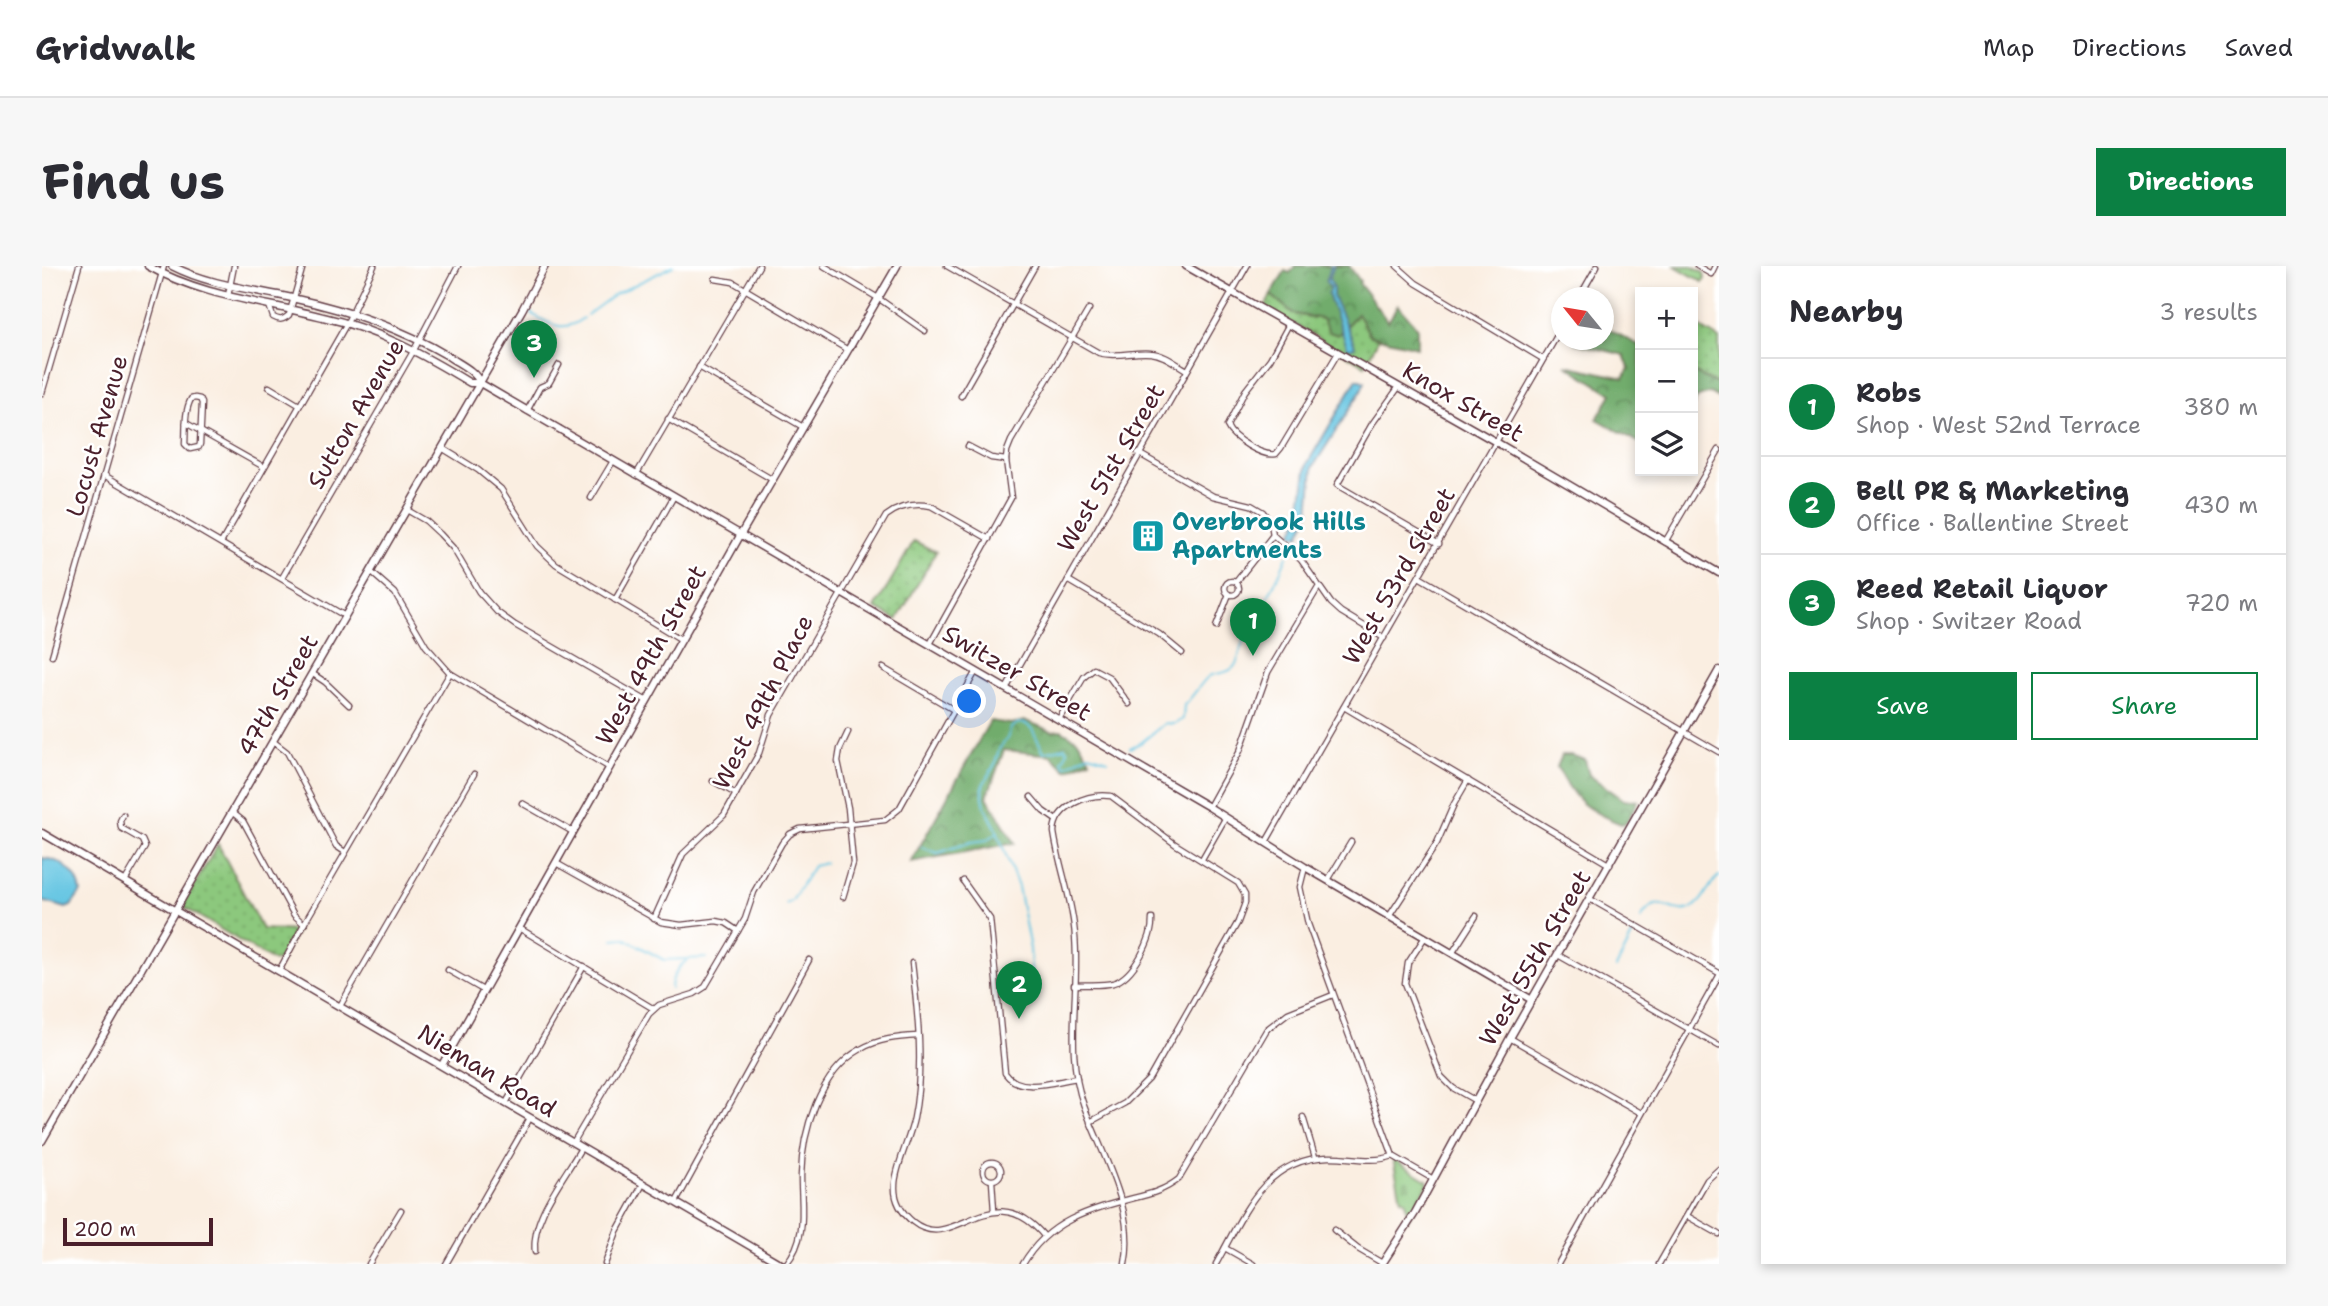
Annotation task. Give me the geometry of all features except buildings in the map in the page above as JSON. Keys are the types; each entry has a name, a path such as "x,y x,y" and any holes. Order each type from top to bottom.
{"street":[{"path":"42,393 79,266"},
{"path":"148,266 163,269 193,287 347,323 414,350 470,383 480,383 477,375 419,340 352,313 230,285 192,275 172,266"},
{"path":"228,296 234,266"},
{"path":"269,305 273,317 284,320 292,310 303,266"},
{"path":"220,543 347,323 374,266"},
{"name":"Sutton Avenue","path":"282,578 414,350 458,266"},
{"name":"47th Street","path":"42,1141 274,742 545,266"},
{"path":"636,475 759,266"},
{"path":"824,266 878,298 925,331"},
{"name":"West 49th Street","path":"442,1066 741,534 897,266"},
{"path":"947,266 1107,355 1150,352 1187,370"},
{"path":"961,396 1035,266"},
{"name":"Knox Street","path":"1186,266 1496,442 1719,573"},
{"name":"West 51st Street","path":"1006,689 1138,453 1247,266"},
{"path":"1397,266 1416,283 1543,359"},
{"path":"1585,287 1597,266"},
{"path":"1698,266 1711,274 1715,266"},
{"path":"962,274 965,268"},
{"name":"Locust Avenue","path":"52,656 163,269"},
{"path":"715,279 733,282 848,351"},
{"path":"930,644 1011,498 1006,460 1011,441 1089,309"},
{"path":"1289,324 1270,359 1245,391 1227,426 1230,432 1265,454 1276,454 1338,353"},
{"name":"West 53rd Street","path":"1266,842 1551,346"},
{"path":"527,411 540,387 549,383 559,365"},
{"path":"698,366 804,428"},
{"name":"Switzer Street","path":"480,383 1059,719 1532,1000"},
{"path":"269,387 299,405"},
{"path":"1398,388 1368,431 1337,485 1439,544"},
{"path":"191,398 200,399 200,431 199,447 190,449 185,444 191,398"},
{"path":"668,419 773,480"},
{"path":"186,423 264,467"},
{"path":"968,446 991,458 1006,460"},
{"path":"442,448 478,470 501,489 537,546 556,565 682,640"},
{"path":"1665,542 1719,450"},
{"path":"1138,453 1213,496 1259,509 1270,523 1273,535 1300,558 1318,588 1336,609 1384,638"},
{"path":"591,498 613,461"},
{"path":"104,475 345,616"},
{"path":"615,600 674,496"},
{"name":"West 49th Place","path":"654,919 683,854 720,820 737,794 758,753 771,715 881,521 893,510 921,504 931,506 989,539"},
{"path":"406,510 426,521 453,548 479,592 497,612 648,702"},
{"path":"1216,627 1228,594 1227,584 1236,582 1273,535"},
{"path":"370,571 395,593 426,646 450,673 610,768"},
{"path":"1419,577 1719,752"},
{"path":"1068,580 1159,634 1182,653"},
{"path":"1228,594 1235,595 1238,592 1239,586 1236,582"},
{"path":"1209,807 1240,751 1268,672 1318,588"},
{"path":"883,668 954,710"},
{"name":"West 55th Street","path":"1383,1264 1415,1213 1510,1038 1719,670"},
{"path":"573,1143 644,1021 654,1009 705,988 738,931 754,892 782,843 790,834 800,829 892,817 976,671"},
{"path":"1059,719 1089,671 1100,671 1109,677 1129,704"},
{"path":"279,971 450,673"},
{"path":"313,674 326,682 349,705"},
{"path":"1344,707 1610,865"},
{"path":"843,897 853,863 838,761 848,732"},
{"path":"274,742 287,752 335,846 345,852"},
{"path":"340,1006 474,774"},
{"path":"1390,915 1437,843 1468,780"},
{"path":"713,781 737,794"},
{"path":"1090,1122 1125,1103 1144,1085 1244,911 1245,895 1242,887 1233,878 1155,830 1111,796 1101,795 1063,810 1056,820 1054,838 1075,935 1077,1078 1090,1122 1110,1169 1119,1202 1128,1239 1125,1264"},
{"path":"1031,797 1043,811 1056,820"},
{"path":"522,803 573,833"},
{"path":"233,813 243,821 295,915 304,924"},
{"path":"123,816 120,821 121,828 142,840 145,847 125,881"},
{"path":"1202,859 1226,817"},
{"name":"Nieman Road","path":"42,833 781,1264"},
{"path":"1328,880 1350,842"},
{"path":"556,863 654,919 673,925 716,921 726,923 738,931"},
{"path":"1305,867 1300,887 1316,949 1393,1156 1433,1180"},
{"path":"963,881 990,919 1005,1073 1016,1084 1026,1086 1077,1078"},
{"path":"1558,1264 1719,975 1590,899"},
{"path":"1453,952 1476,916"},
{"path":"1074,985 1111,984 1123,978 1147,943 1152,919"},
{"path":"519,928 654,1009"},
{"path":"1424,937 1408,963 1405,983 1441,1076 1453,1088 1476,1101"},
{"path":"1558,955 1719,1046"},
{"path":"676,1202 808,960"},
{"path":"912,963 920,1060 918,1098 911,1133 895,1179 898,1204 913,1222 936,1231 949,1229 994,1211 1024,1219 1044,1236"},
{"path":"506,1103 583,967"},
{"path":"447,970 483,990"},
{"path":"1023,1264 1044,1236 1077,1214 1160,1191 1179,1179 1267,1029 1281,1017 1333,995"},
{"path":"786,1264 802,1229 801,1176 805,1138 815,1107 827,1084 844,1062 861,1049 885,1039 918,1036"},
{"path":"1510,1038 1641,1113"},
{"path":"1303,1117 1315,1157"},
{"path":"446,1264 530,1118"},
{"path":"534,1252 533,1238 541,1216 581,1148"},
{"path":"1216,1264 1260,1189 1289,1166 1315,1157 1373,1160 1393,1156"},
{"path":"992,1181 1001,1171 997,1164 992,1162 984,1169 985,1175 992,1181 994,1211"},
{"path":"1659,1264 1707,1180 1719,1169"},
{"path":"606,1264 617,1231 643,1184"},
{"path":"369,1264 401,1210"},
{"path":"1686,1216 1719,1234"},
{"path":"1334,1230 1383,1264"},
{"path":"1225,1248 1253,1264"}],"green space":[{"path":"1295,266 1349,266 1388,322 1398,305 1417,327 1417,347 1371,336 1357,314 1338,335 1329,332 1322,319 1294,314 1271,295 1285,271 1290,273"},
{"path":"1675,266 1691,266 1704,273 1705,278 1703,282"},
{"path":"1271,295 1294,314 1322,319 1329,332 1357,314 1371,336 1379,338 1365,365 1265,307"},
{"path":"1698,326 1719,339 1719,385 1698,374"},
{"path":"1614,332 1635,343 1635,440 1597,419 1612,394 1566,365 1624,378 1629,368 1624,355 1604,350 1614,350"},
{"path":"1698,374 1719,385 1719,398 1710,393 1698,397"},
{"path":"914,541 936,552 897,620 875,608"},
{"path":"990,721 1011,724 1026,721 1052,731 1061,730 1078,740 1090,760 1066,770 1051,755 1004,750 987,797 1015,843 911,862"},
{"path":"1562,755 1585,760 1589,775 1624,800 1638,801 1626,823 1621,824 1598,814 1582,803 1557,767"},
{"path":"218,844 262,929 297,931 278,960 273,961 184,907"},
{"path":"1393,1159 1427,1180 1428,1184 1408,1219 1405,1200 1401,1199"}],"water":[{"path":"1331,266 1334,266 1329,279 1333,286 1333,296 1355,347 1348,349 1328,294 1330,287 1326,282"},
{"path":"1357,379 1365,382 1313,467 1309,513 1299,536 1292,534 1299,518 1307,464"},
{"path":"42,858 62,864 73,874 81,892 71,906 66,908 42,901"}],"waterway":[{"path":"587,315 614,295 673,266"},
{"path":"530,313 556,326 569,326 583,318"},
{"path":"1130,748 1165,723 1174,724 1183,719 1184,705 1207,678 1233,668 1287,556"},
{"path":"1033,1005 1030,949 1018,887 985,807 983,785 995,764 999,749 1011,728 1018,723 1026,724 1032,729 1044,752 1065,747 1068,751 1062,761 1065,766 1089,754 1108,760"},
{"path":"921,847 938,853 971,842 987,840 998,832"},
{"path":"786,904 792,901 813,866 825,863"},
{"path":"1641,919 1653,906 1676,910 1695,907 1719,876"},
{"path":"1616,968 1634,932"},
{"path":"613,939 624,938 664,960 706,958"},
{"path":"671,989 676,973 687,961"}],"place":[{"name":"Reed Retail Liquor","path":"534,378"},
{"name":"Overbrook Hills Apartments","path":"1148,536"},
{"name":"Robs","path":"1253,656"},
{"name":"Bell PR & Marketing","path":"1019,1019"}]}
